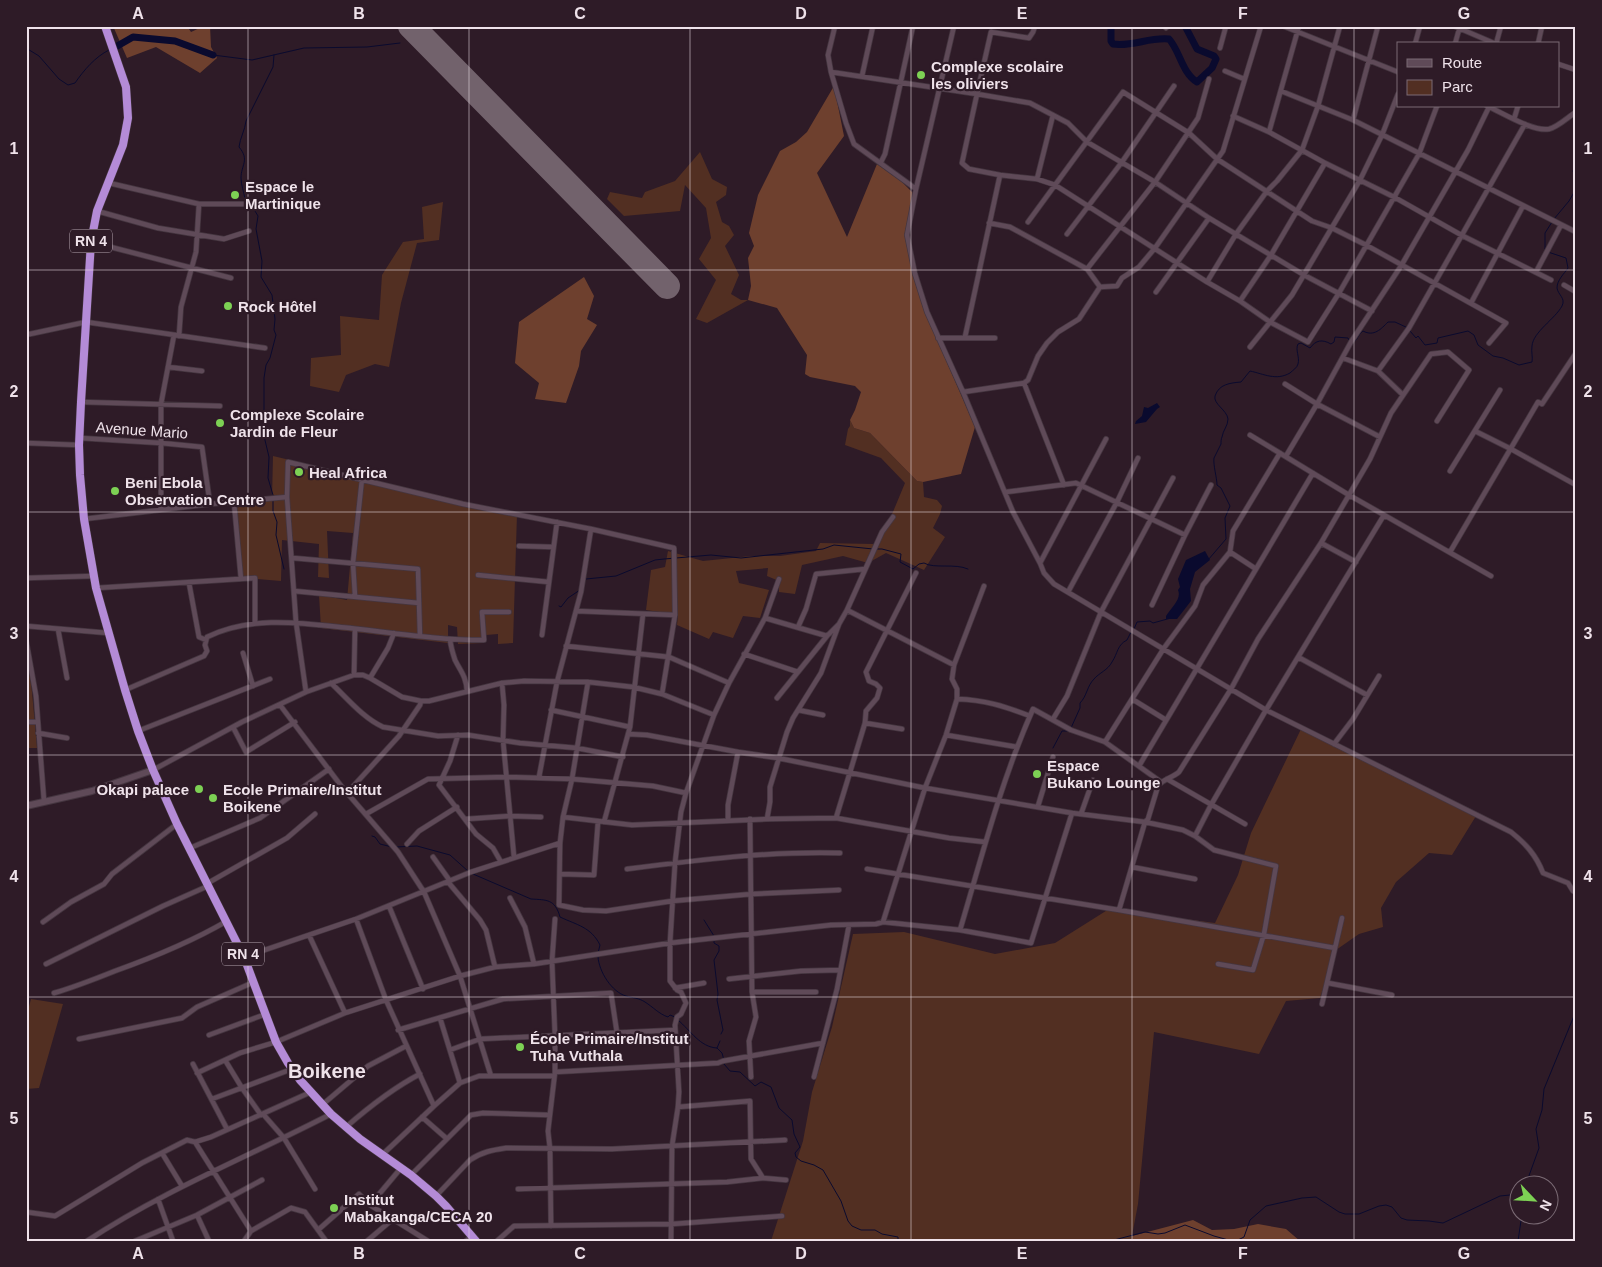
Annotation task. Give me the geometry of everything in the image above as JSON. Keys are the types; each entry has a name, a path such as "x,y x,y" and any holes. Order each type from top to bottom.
{"highway":[{"name":"RN 4","path":"105,26 126,87 128,118 123,145 97,212 91,242 79,441 84,519 96,588 125,690 138,731 154,770 178,824 244,957 276,1042 292,1069 331,1114 436,1196 472,1239"}],"street":[{"path":"834,26 828,55 831,72 854,144 916,189"},
{"path":"862,76 873,26"},
{"path":"881,162 885,154 913,26"},
{"path":"954,26 907,235 915,274 927,312 1013,512 1044,573 1054,584 1266,710 1511,832 1525,843 1537,858 1543,873 1568,883 1573,891 1576,892"},
{"path":"1035,26 1034,32 1029,38 991,32 962,162 969,169 1037,179 1055,185 1176,263 1240,301 1270,322 1308,342 1339,293 1419,154 1436,108"},
{"path":"1220,48 1226,26"},
{"path":"1100,287 1117,286 1122,278 1139,266 1155,248 1223,151 1260,26"},
{"path":"1283,26 1298,29 1397,72"},
{"path":"1207,282 1236,234 1267,191 1302,150 1318,106 1340,26"},
{"path":"1353,120 1378,26"},
{"path":"1416,42 1420,26"},
{"path":"1454,26 1492,42"},
{"path":"1497,42 1501,26"},
{"path":"1538,42 1542,26"},
{"path":"1455,42 1459,27"},
{"path":"1269,132 1298,29"},
{"path":"1560,65 1576,70"},
{"path":"1225,71 1244,79"},
{"path":"831,72 1030,103 1068,123 1087,142 1155,182 1209,218 1304,275 1372,310"},
{"path":"1087,269 1155,182 1189,133 1198,118 1209,79"},
{"path":"1067,234 1122,162 1174,86"},
{"path":"1281,91 1353,120 1576,232"},
{"path":"1028,222 1123,92 1189,133 1217,159 1297,212 1312,221 1332,228 1366,245 1506,323 1489,343"},
{"path":"1250,347 1292,295 1332,228 1360,180 1382,135 1397,97"},
{"path":"1286,456 1351,343 1401,266 1468,150 1488,108"},
{"path":"1490,108 1541,129 1551,129 1576,112"},
{"path":"1514,119 1517,108"},
{"path":"1037,179 1053,115"},
{"path":"1233,116 1269,132 1325,163 1394,197 1463,236 1551,280"},
{"path":"1378,371 1408,328 1463,236 1525,124"},
{"path":"1240,301 1271,255 1325,163"},
{"path":"965,337 1000,175"},
{"path":"109,183 199,204 245,204"},
{"path":"161,510 161,404 168,367 177,335 181,307 192,268 198,235 199,204"},
{"path":"1471,303 1523,206"},
{"path":"97,212 158,228 224,239 249,231"},
{"path":"1156,292 1209,218"},
{"path":"989,223 1010,227 1087,269 1100,287"},
{"path":"1536,272 1546,250 1561,225"},
{"path":"91,242 231,278"},
{"path":"1564,285 1576,292"},
{"path":"963,392 1024,384 1028,380 1038,356 1048,343 1058,332 1079,319 1100,287"},
{"path":"26,334 74,326 86,322 265,348"},
{"path":"938,338 995,338"},
{"path":"1119,910 1145,822 1148,819 1158,786 1161,782 1174,777 1179,772 1231,689 1258,640 1321,543 1370,459 1391,413 1403,395 1431,354 1448,352 1469,370 1437,421"},
{"path":"1450,552 1538,402 1542,404 1576,353"},
{"path":"1343,358 1378,371 1403,395"},
{"path":"168,367 202,371"},
{"path":"1024,384 1064,485"},
{"path":"1285,384 1317,404 1380,437"},
{"path":"1450,471 1500,390"},
{"path":"81,402 220,406"},
{"path":"1475,431 1576,485"},
{"path":"1250,435 1491,576"},
{"path":"1040,563 1106,439"},
{"name":"Avenue Mario","path":"26,443 79,441 162,443 202,447 210,504"},
{"path":"1105,742 1164,648 1195,606 1203,584 1230,552 1233,531 1280,453"},
{"path":"1068,592 1117,502 1138,458"},
{"path":"306,692 296,622 288,497 288,462 464,504 591,529 674,548 675,615 662,694"},
{"path":"1139,766 1313,473"},
{"path":"1053,719 1067,696 1101,612 1173,478"},
{"path":"355,596 353,563 362,480"},
{"path":"1006,492 1076,483 1081,484 1185,535"},
{"path":"1152,605 1211,485"},
{"path":"84,519 288,497"},
{"path":"234,502 241,579"},
{"path":"1195,836 1266,710 1384,515"},
{"path":"767,819 770,787 787,732 821,673 839,624 882,532 893,517"},
{"path":"542,635 557,522"},
{"path":"539,777 557,682 581,592 591,529"},
{"path":"1321,543 1356,562"},
{"path":"519,546 554,547"},
{"path":"1230,552 1256,569"},
{"path":"293,558 418,569 420,636"},
{"path":"798,627 806,609 816,574 865,569"},
{"path":"836,818 866,723 866,711 877,698 880,688 869,681 866,672 916,573"},
{"path":"478,575 549,582"},
{"path":"26,578 94,576"},
{"path":"96,588 255,578 255,623"},
{"path":"671,1241 672,1146 678,1107 675,1030 676,1018 681,1014 686,1003 681,992 670,981 672,902 680,823 686,793 714,715 729,682 764,618 779,579"},
{"path":"189,583 199,637 206,640"},
{"path":"883,922 925,788 946,735 957,699 957,689 952,679 954,665 984,586"},
{"path":"294,591 419,602"},
{"path":"847,610 954,665"},
{"path":"576,611 675,615"},
{"path":"206,640 207,637 238,625 296,622 450,640 484,640 482,612 510,612"},
{"path":"604,822 630,726 637,652 643,614"},
{"path":"764,618 827,636"},
{"path":"777,698 839,624"},
{"path":"26,626 108,633"},
{"path":"58,628 67,678"},
{"path":"354,629 354,675"},
{"path":"370,678 388,648 394,633"},
{"path":"26,640 36,696 44,801"},
{"path":"125,690 204,656 208,651 206,640"},
{"path":"450,640 455,660 462,671 467,691"},
{"path":"566,646 637,652 669,657 729,682"},
{"path":"243,653 253,686"},
{"path":"744,654 798,672"},
{"path":"1298,657 1367,695"},
{"path":"26,806 92,791 154,770 234,727 306,692 354,675 363,675 402,697 420,701 429,701 502,683 524,681 588,682 633,687 662,694 714,715"},
{"path":"1334,744 1353,719 1379,676"},
{"path":"138,731 270,679"},
{"path":"588,682 560,843 559,905 583,910 606,911 752,894 839,890"},
{"path":"331,683 360,711 377,724 398,730 405,729 438,736 458,735 545,744 623,757"},
{"path":"502,683 504,705 503,740 514,857"},
{"path":"957,699 980,700 1002,705 1030,716"},
{"path":"1132,699 1166,720"},
{"path":"348,792 405,729 420,706 420,701"},
{"path":"280,705 295,722 329,769 398,852 424,892 460,976 491,1076"},
{"path":"960,930 998,799 1033,709 1070,729 1105,742 1161,782"},
{"path":"551,710 630,726"},
{"path":"798,710 823,715"},
{"path":"26,722 38,722"},
{"path":"234,727 246,752 295,722"},
{"path":"866,723 902,729"},
{"path":"38,733 67,738"},
{"path":"628,734 647,735 778,758 925,788 1072,813 1145,822 1183,830 1214,850 1276,866 1264,934 1253,970 1218,964"},
{"path":"458,735 450,761 439,785 476,834 493,848 501,862"},
{"path":"946,735 1017,747"},
{"path":"728,820 728,805 738,752"},
{"path":"1038,806 1053,757"},
{"path":"190,848 260,818 329,769"},
{"path":"366,814 428,779 443,778 506,776 572,779 653,786 686,793"},
{"path":"1166,779 1245,824"},
{"path":"1081,814 1092,780"},
{"path":"407,844 419,830 457,807"},
{"path":"197,1072 345,1013 460,976 495,967 534,964 670,943 831,925 876,924 883,922 960,930 1031,944 1072,813"},
{"path":"46,964 209,884 287,838 315,814"},
{"path":"466,819 510,816 541,817"},
{"path":"564,817 632,825 750,819 836,818 985,842"},
{"path":"750,819 752,992 756,1017 750,1042 751,1077"},
{"path":"560,874 594,875 598,822"},
{"path":"43,922 63,907 104,884 112,874 178,824"},
{"path":"244,957 356,919 471,872 560,843"},
{"path":"626,869 751,855 805,852 840,853"},
{"path":"434,857 449,882 486,930 495,967"},
{"path":"1132,867 1195,879"},
{"path":"867,869 1264,934 1334,948"},
{"path":"510,898 525,927 534,964"},
{"path":"389,906 423,989"},
{"path":"551,1226 548,1131 554,1074 555,1036 552,961 555,918"},
{"path":"1322,1004 1342,918"},
{"path":"356,919 398,1030 434,1106"},
{"path":"54,993 76,987 196,939 227,921"},
{"path":"814,1077 840,970 848,925"},
{"path":"309,935 345,1013"},
{"path":"729,979 801,970 840,970"},
{"path":"79,1039 182,1018 197,1007 254,982"},
{"path":"675,988 704,983"},
{"path":"1328,983 1392,995"},
{"path":"752,992 816,992"},
{"path":"398,1030 504,999 611,993 617,1033"},
{"path":"209,1035 266,1014"},
{"path":"440,1018 460,1083"},
{"path":"450,1050 480,1039 675,1030"},
{"path":"383,1154 460,1083 480,1076 554,1074 718,1063 823,1044"},
{"path":"322,1105 368,1066 406,1046"},
{"path":"225,1060 242,1088 262,1115 284,1138 315,1189"},
{"path":"193,1064 227,1129"},
{"path":"212,1099 292,1069"},
{"path":"346,1127 366,1109 404,1082 420,1074"},
{"path":"26,1212 55,1216 142,1163 188,1140 195,1142 211,1137 311,1092"},
{"path":"678,1107 750,1101 751,1159 763,1178"},
{"path":"411,1175 471,1115 483,1112 549,1114"},
{"path":"87,1241 120,1219 182,1186 331,1114"},
{"path":"422,1117 446,1138"},
{"path":"436,1196 475,1156 490,1150 506,1148 612,1149 785,1140"},
{"path":"195,1142 251,1232"},
{"path":"162,1153 182,1186"},
{"path":"370,1204 401,1168"},
{"path":"518,1189 727,1182 763,1178 786,1180"},
{"path":"136,1241 142,1236 170,1227 197,1215 262,1180"},
{"path":"318,1230 359,1194 370,1204 428,1241"},
{"path":"158,1200 170,1227 173,1241"},
{"path":"244,1241 251,1232 291,1208 305,1212 326,1241"},
{"path":"1576,1208 1576,1232"},
{"path":"197,1215 210,1241"},
{"path":"496,1241 514,1226 672,1224 782,1216"},
{"path":"367,1241 393,1219"},
{"path":"373,1236 377,1241"}],"green space":[{"path":"700,152 712,179 727,187 726,195 716,202 722,222 729,226 734,235 725,246 739,275 731,294 741,300 748,300 707,323 696,319 716,280 699,259 711,238 706,208 685,185 680,211 624,216 607,199 610,192 642,198 645,192 675,181"},
{"path":"443,202 439,240 417,243 401,303 389,367 375,364 346,375 339,392 310,386 311,358 341,355 340,316 379,320 382,275 403,242 424,239 422,207"},
{"path":"850,420 854,428 870,433 917,481 923,482 924,497 937,500 942,506 933,528 945,537 924,570 886,553 868,563 843,556 802,565 795,594 779,592 779,581 767,576 768,568 736,571 739,583 769,590 760,618 743,616 733,638 713,632 709,639 677,625 678,615 646,610 651,570 665,567 668,551 703,561 751,556 780,556 816,551 820,543 874,544 885,531 905,483 881,458 845,445"},
{"path":"273,456 517,514 513,643 498,644 498,634 486,635 484,643 458,644 457,627 448,625 448,643 321,628 319,595 347,600 353,533 327,531 329,578 318,577 319,544 282,540 281,581 243,578 236,502 272,498"},
{"path":"26,647 32,692 37,748 26,748"},
{"path":"1301,729 1476,816 1452,855 1429,853 1396,882 1381,908 1383,927 1359,934 1336,950 1320,998 1286,1001 1259,1054 1154,1032 1138,1204 1131,1241 771,1241 803,1141 812,1092 832,1027 853,934 904,932 995,954 1055,943 1109,909 1215,923 1238,875 1251,833"},
{"path":"31,999 63,1004 39,1088 26,1089 26,1018"}],"shaded area":[{"path":"113,26 187,26 191,32 204,26 210,26 211,47 217,58 200,73 156,47 127,58"},
{"path":"834,86 844,136 817,173 847,237 877,164 902,182 913,193 905,236 926,314 975,427 961,474 923,482 917,481 870,433 854,428 850,420 861,392 855,386 810,377 805,374 807,355 777,308 748,300 751,286 748,258 754,246 749,233 758,195 780,151 796,142 807,132"},
{"path":"584,277 594,296 587,319 597,325 581,351 579,366 566,403 535,399 539,383 515,363 519,322"},
{"path":"1157,403 1160,407 1146,422 1135,424 1142,416 1144,407 1148,408"},
{"path":"1205,551 1210,560 1195,572 1190,589 1191,601 1177,619 1166,619 1166,616 1179,597 1178,590 1180,587 1178,579 1186,560"},
{"path":"1193,1220 1212,1230 1234,1229 1258,1224 1286,1229 1300,1241 1131,1241 1132,1236"}],"waterway":[{"path":"1111,26 1111,41 1113,44 1120,45 1154,39 1169,39 1184,68 1197,82 1212,68 1216,59 1214,56 1197,49 1185,26"},
{"path":"112,49 133,37 175,41 213,55"},
{"path":"213,55 252,60 304,48 367,47 400,43"},
{"path":"26,48 39,56 59,79 68,85 75,83 90,64 109,50"},
{"path":"274,55 273,67 246,121 239,147 244,156 241,183 245,199 259,200 255,211 258,216 256,229 262,261 261,277 272,295 275,319 274,330 276,335 270,358 266,365 264,378 264,436 269,457 268,478 273,495 273,511 277,522 276,535 284,569"},
{"path":"1576,165 1573,171 1576,180"},
{"path":"1554,219 1576,189"},
{"path":"1545,249 1545,233 1552,222"},
{"path":"1410,331 1416,338 1418,336 1425,345 1437,343 1438,338 1468,331 1474,335 1478,345 1493,356 1519,365 1532,362 1533,341 1559,311 1563,303 1557,285 1568,268 1566,258 1548,252"},
{"path":"1352,343 1363,331 1374,333 1388,322 1395,322 1408,328"},
{"path":"1208,560 1226,539 1225,518 1230,506 1221,488 1217,485 1214,464 1214,458 1221,444 1228,419 1216,402 1215,396 1217,392 1225,385 1241,382 1250,371 1275,377 1290,373 1298,364 1298,344 1301,343 1310,348 1319,341 1331,344 1334,342 1335,337 1348,338 1349,340"},
{"path":"586,579 616,576 655,560 664,559 711,555 741,558 823,549 834,545 873,549"},
{"path":"877,549 901,554 900,562 913,569 919,564 924,563 933,566 957,566 968,569"},
{"path":"559,606 561,607 568,598 580,590"},
{"path":"1134,629 1137,622 1150,621 1153,623 1171,618"},
{"path":"1071,728 1080,708 1080,703 1092,682 1110,665 1119,647 1127,640 1131,632"},
{"path":"1053,748 1062,731 1069,731"},
{"path":"372,836 380,844 392,847"},
{"path":"396,847 417,846 450,855 469,872"},
{"path":"473,874 531,899 550,902 556,907 560,917 583,927 592,934 600,945 598,953"},
{"path":"704,920 714,936"},
{"path":"714,940 714,943 719,946 719,951 714,960 717,1000 723,1030 721,1034"},
{"path":"598,957 607,981 621,994 643,1001 665,1016 675,1017"},
{"path":"1530,1174 1539,1148 1536,1129 1542,1110 1544,1089 1576,1011"},
{"path":"678,1020 701,1042 717,1048 722,1053 724,1060"},
{"path":"717,1048 720,1041"},
{"path":"724,1064 730,1071 740,1072 755,1086 761,1082 771,1087 779,1108 792,1120 794,1134 800,1147 795,1153 796,1157 823,1170 841,1201 848,1221 852,1226 861,1230 875,1230 882,1234 898,1237 898,1241"},
{"path":"1236,1241 1244,1237 1250,1220 1266,1206 1302,1198 1316,1197 1345,1214 1359,1214 1386,1205 1392,1207 1401,1218 1407,1220 1443,1223 1500,1196 1510,1195"},
{"path":"1518,1241 1521,1224"},
{"path":"1110,1241 1145,1232 1165,1233 1185,1225 1232,1241"},
{"path":"998,1241 1020,1241"}],"runway":[{"path":"411,26 667,286"}],"place":[{"name":"Complexe scolaire les oliviers","path":"921,75"},
{"name":"Espace le Martinique","path":"235,195"},
{"name":"Rock Hôtel","path":"228,306"},
{"name":"Complexe Scolaire Jardin de Fleur","path":"220,423"},
{"name":"Heal Africa","path":"299,472"},
{"name":"Beni Ebola Observation Centre","path":"115,491"},
{"name":"Espace Bukano Lounge","path":"1037,774"},
{"name":"Okapi palace","path":"199,789"},
{"name":"Ecole Primaire/Institut Boikene","path":"213,798"},
{"name":"École Primaire/Institut Tuha Vuthala","path":"520,1047"},
{"name":"Institut Mabakanga/CECA 20","path":"334,1208"}],"district":[{"name":"Boikene","path":"327,1071"}]}
